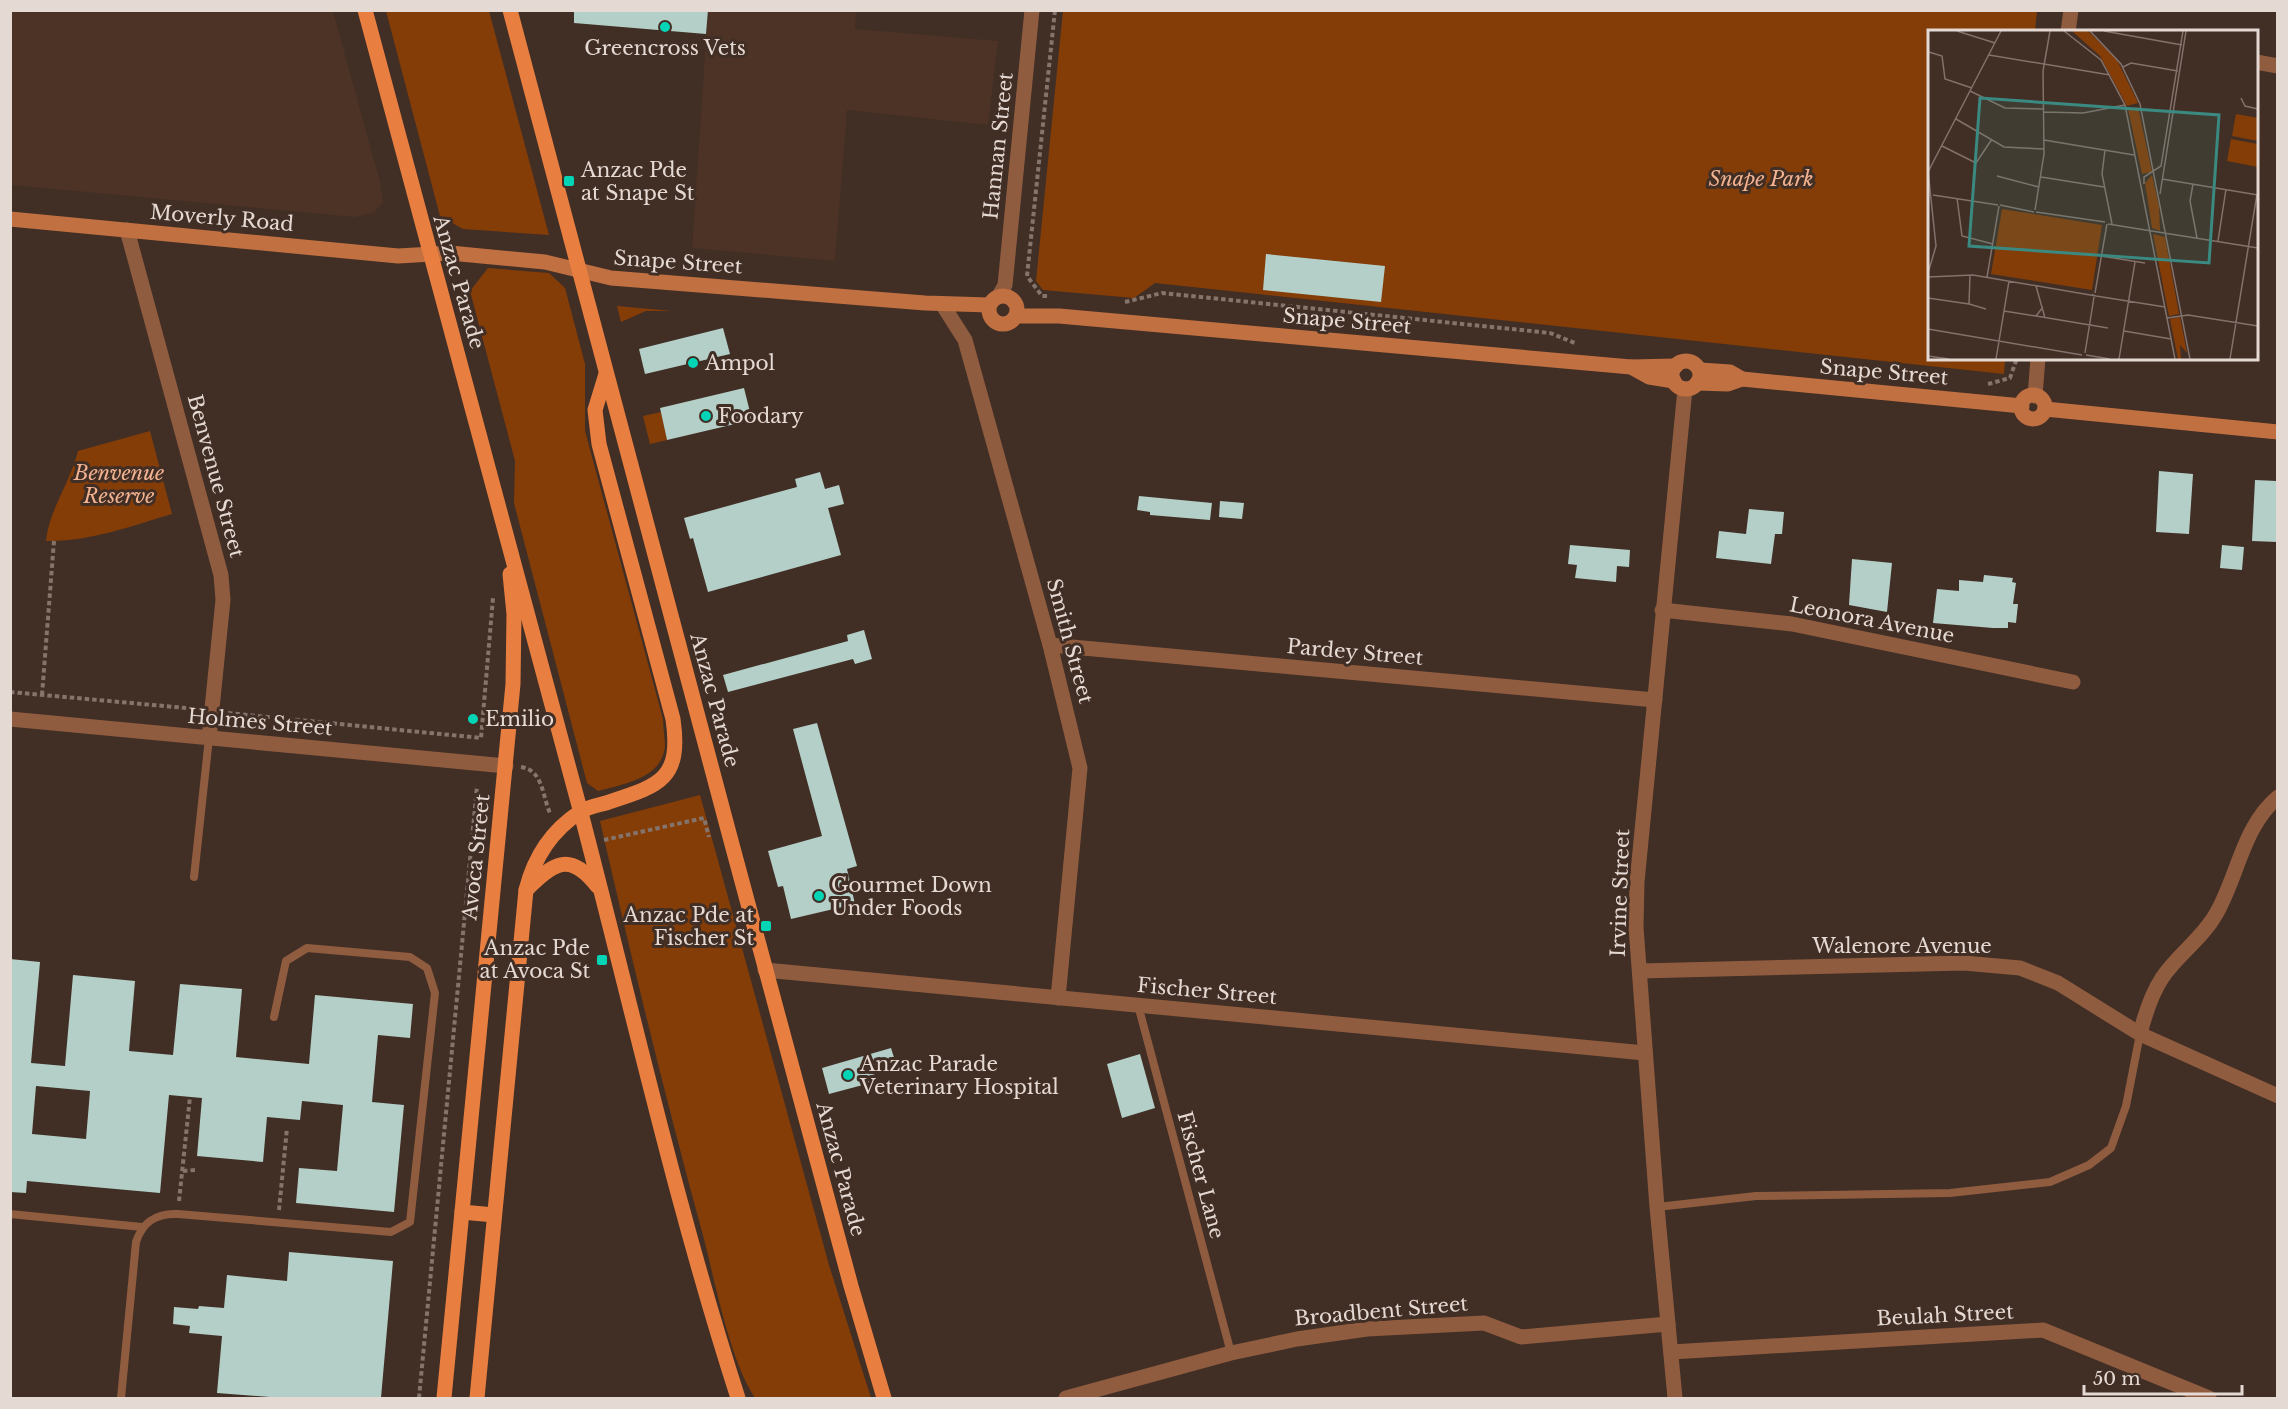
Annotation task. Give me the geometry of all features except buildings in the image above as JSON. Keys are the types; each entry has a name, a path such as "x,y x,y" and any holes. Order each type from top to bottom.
{"main road":[{"name":"Anzac Parade","path":"365,10 429,253 498,500 705,1292 738,1398"},
{"name":"Anzac Parade","path":"510,10 765,970 884,1398"},
{"path":"477,1398 526,890 532,865 544,846 580,811 634,794 662,780 671,768 676,753 670,710 599,444 595,410 606,374"},
{"name":"Avoca Street","path":"444,1398 513,684 514,614 498,500"},
{"path":"526,890 546,870 557,864 568,863 579,867 598,888"},
{"path":"462,1212 494,1215"}],"street":[{"name":"Hannan Street","path":"1004,303 1032,10"},
{"path":"2068,30 2071,10"},
{"path":"2258,62 2277,66"},
{"name":"Moverly Road","path":"10,219 398,256 429,253"},
{"name":"Benvenue Street","path":"127,230 221,575 223,600 209,738"},
{"name":"Snape Street","path":"429,253 446,252 545,262 611,278 925,303 1004,303 1059,316 1631,367 1649,376 1728,384 1742,380 2022,406"},
{"name":"Snape Street","path":"925,303 944,307 1004,303"},
{"name":"Smith Street","path":"944,307 965,339 1050,645 1080,768 1058,998"},
{"path":"2035,396 2038,360"},
{"name":"Irvine Street","path":"1675,1398 1657,1207 1636,927 1637,882 1686,378"},
{"path":"2035,396 2044,402 2045,409 2037,418 2030,418 2024,414 2022,406 2025,399 2035,396"},
{"path":"2045,409 2277,432"},
{"name":"Leonora Avenue","path":"1662,610 1792,624 2073,682"},
{"name":"Pardey Street","path":"1050,645 1655,700"},
{"name":"Holmes Street","path":"10,719 506,766"},
{"path":"2140,1034 2147,1009 2163,976 2214,917 2255,824 2264,809 2277,797"},
{"name":"Walenore Avenue","path":"1640,971 1964,963 2020,968 2058,984 2140,1034 2277,1096"},
{"name":"Fischer Street","path":"765,970 1645,1053"},
{"name":"Broadbent Street","path":"1066,1398 1232,1353 1297,1339 1434,1324 1484,1323 1521,1337 1668,1324"},
{"name":"Beulah Street","path":"1671,1352 2043,1330 2210,1398"}],"lane":[{"path":"194,877 209,738"},
{"path":"121,1398 135,1251 142,1227 155,1216 178,1214 391,1232 410,1222 435,993 427,968 410,957 307,948 286,962 274,1017"},
{"name":"Fischer Lane","path":"1138,1005 1232,1353"},
{"path":"1657,1207 1756,1196 1950,1192 2050,1182 2089,1165 2111,1148 2126,1106 2140,1034"},
{"path":"10,1214 142,1227"}],"path":[{"path":"1054,298 1042,296 1027,276 1055,10"},
{"path":"1123,303 1162,293 1550,333 1578,344"},
{"path":"42,695 54,542"},
{"path":"10,692 481,738 493,589"},
{"path":"506,766 531,768 537,775 552,819"},
{"name":"Avoca Street","path":"419,1398 477,786"},
{"path":"603,840 704,818 709,837"},
{"path":"178,1214 190,1097"},
{"path":"277,1222 287,1128"},
{"path":"183,1171 195,1170"}],"shaded area":[{"path":"10,11 333,11 380,182 383,202 374,213 354,217 11,185"},
{"path":"708,11 856,11 855,29 998,41 988,125 847,110 835,261 692,248"}],"green space":[{"path":"386,11 489,11 549,235 463,229 440,216"},
{"name":"Snape Park","path":"1063,11 2037,11 2035,30 1928,30 1928,360 2005,360 2004,374 1155,283 1134,298 1043,290 1036,281"},
{"path":"488,268 549,273 565,288 585,364 585,431 663,719 665,747 662,758 656,766 639,778 598,791 587,783 514,503 515,461 470,291"},
{"path":"617,306 672,311 646,311 621,322"},
{"path":"661,412 667,440 650,444 643,416"},
{"name":"Benvenue Reserve","path":"150,431 172,514 94,536 46,541 51,518 78,451"},
{"path":"700,795 829,1265 871,1398 755,1398 738,1364 725,1322 650,1031 600,821"}],"place":[{"name":"Greencross Vets","path":"665,27"},
{"name":"Anzac Pde at Snape St","path":"569,181"},
{"name":"Ampol","path":"693,363"},
{"name":"Foodary","path":"706,416"},
{"name":"Emilio","path":"473,719"},
{"name":"Gourmet Down Under Foods","path":"819,896"},
{"name":"Anzac Pde at Fischer St","path":"766,926"},
{"name":"Anzac Pde at Avoca St","path":"602,960"},
{"name":"Anzac Parade Veterinary Hospital","path":"848,1075"}]}
